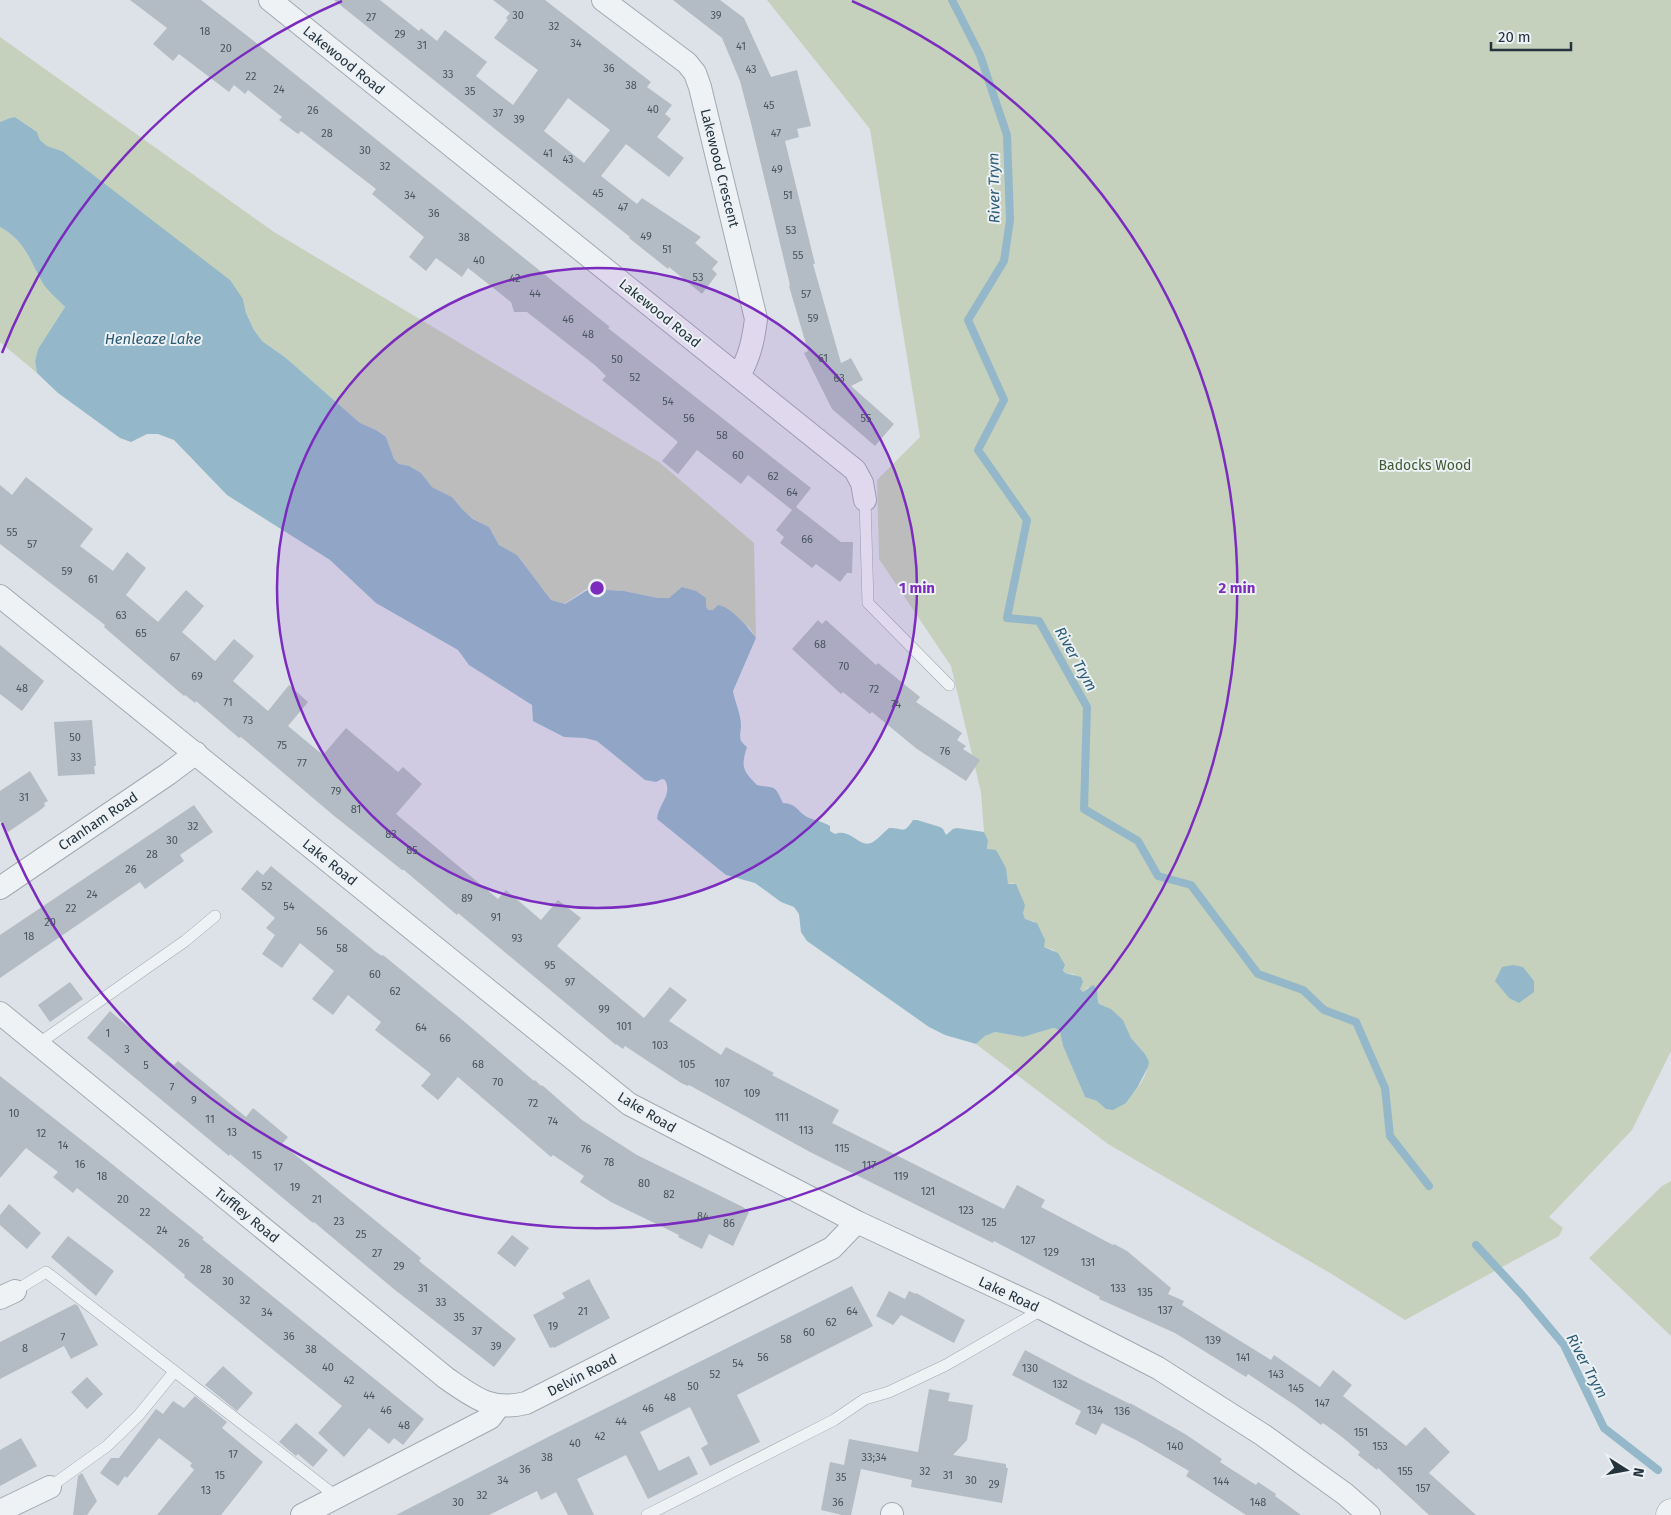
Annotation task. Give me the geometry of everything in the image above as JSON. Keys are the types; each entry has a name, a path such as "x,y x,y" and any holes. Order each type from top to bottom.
{"street":[{"name":"Lakewood Road","path":"270,0 855,470 862,483 865,500"},
{"name":"Lakewood Crescent","path":"603,0 687,63 695,73 756,319 749,358 739,376"},
{"name":"Lake Road","path":"0,596 629,1104 858,1222 1043,1310 1166,1373 1262,1435 1345,1494 1368,1515"},
{"name":"Cranham Road","path":"0,888 196,753"},
{"name":"Tuffley Road","path":"0,1013 446,1378 481,1402 499,1406"},
{"name":"Delvin Road","path":"499,1406 514,1406 526,1403 832,1248 858,1222"},
{"path":"302,1515 490,1418 499,1406"},
{"path":"0,1511 50,1487"}],"lane":[{"name":"Lakewood Road","path":"865,500 868,604 949,685"},
{"path":"38,1044 185,942 215,916"},
{"path":"8,1294 46,1272 337,1497"},
{"path":"647,1515 834,1420 865,1399 890,1392 946,1365 1043,1310"},
{"path":"50,1487 107,1446 138,1416 174,1372"}],"green space":[{"name":"Badocks Wood","path":"767,0 1671,0 1671,1051 1632,1130 1549,1217 1563,1228 1559,1236 1405,1320 1330,1273 1108,1144 976,1044 985,1036 995,1032 1023,1037 1053,1028 1057,1029 1060,1032 1063,1046 1084,1095 1097,1101 1126,1103 1142,1081 1148,1066 1147,1058 1130,1036 1119,1016 1099,1004 1097,991 1088,987 1083,992 1081,991 1074,974 1065,973 1054,950 1044,947 1034,921 1025,920 1014,883 1008,884 1006,880 1006,868 987,849 988,840 984,832 981,792 951,666 879,559 877,480 920,437 870,129"},
{"path":"0,37 274,232 659,462 754,543 756,638 749,627 713,610 708,610 706,606 669,598 608,590 601,587 586,589 564,604 551,600 517,555 499,545 489,527 474,519 452,497 432,487 421,473 408,466 399,464 394,459 386,437 360,423 286,358 262,341 246,313 243,299 62,151 47,146 40,140 37,132 15,117 0,122"},
{"path":"0,227 20,244 43,284 65,307 38,349 35,361 37,373 0,342"},
{"path":"1671,1181 1671,1336 1589,1258 1662,1186"}],"water":[{"name":"Henleaze Lake","path":"15,117 37,132 40,140 47,146 62,151 230,280 243,299 246,313 262,341 286,358 360,423 386,437 394,459 399,464 409,466 421,473 432,487 452,497 473,519 489,527 499,545 517,555 551,600 565,604 594,586 658,598 669,598 682,587 696,591 706,598 708,610 713,610 718,605 728,609 739,618 756,638 733,691 741,721 740,739 747,747 744,768 757,785 773,788 778,792 783,803 791,805 807,817 830,826 830,831 835,834 846,833 868,844 889,828 903,830 907,828 913,820 940,827 946,835 957,828 984,832 988,840 987,849 996,850 1006,868 1008,884 1016,884 1025,905 1023,913 1025,919 1037,923 1045,940 1044,947 1058,953 1065,965 1063,970 1065,973 1081,977 1083,982 1080,989 1083,992 1093,985 1095,987 1099,1004 1111,1009 1123,1020 1131,1038 1145,1054 1149,1062 1148,1067 1137,1088 1126,1103 1113,1110 1106,1109 1097,1101 1085,1097 1063,1046 1060,1032 1057,1029 1053,1028 1023,1037 995,1032 985,1036 976,1044 945,1035 929,1027 807,941 801,932 799,914 794,907 781,902 755,883 726,875 657,819 666,795 667,785 665,780 662,779 656,782 645,780 597,741 585,738 564,737 533,721 532,705 469,665 458,650 376,603 330,560 227,495 174,440 158,434 147,434 131,442 120,438 58,393 37,373 35,361 38,349 65,307 43,284 20,244 0,227 0,122"},
{"path":"1513,965 1523,967 1534,981 1534,992 1519,1003 1509,998 1495,981 1502,967"}],"building":[{"path":"130,0 201,0 250,38 610,327 608,328 811,488 796,507 841,542 853,542 852,573 847,573 840,582 816,564 812,568 780,543 784,537 776,530 792,510 748,475 741,484 697,450 678,474 662,461 678,442 602,380 606,376 596,366 527,312 514,312 511,302 468,268 462,277 436,258 426,271 409,257 424,237 372,194 376,189 301,131 298,134 279,120 282,117 248,90 245,94 234,85 229,92 179,54 173,61 153,44 167,28"},
{"path":"334,0 380,0 419,31 421,28 437,41 445,30 487,62 476,76 513,105 538,70 494,38 508,20 506,18 510,13 493,0 545,0 651,82 647,87 672,105 665,114 671,119 657,137 684,158 669,177 626,144 601,176 637,204 642,198 701,237 695,243 718,262 712,269 717,274 702,294 669,267 668,269","holes":["568,98 610,130 584,163 544,131"]},
{"path":"673,0 720,0 744,18 771,77 797,70 811,126 797,129 799,137 785,141 815,264 813,264 841,363 851,358 863,380 851,386 894,424 875,446 832,409 804,353 808,351 789,286 751,123 740,81 722,38"},
{"path":"26,477 93,529 80,546 113,571 127,552 146,568 126,595 158,622 186,590 204,606 182,632 215,661 234,639 254,656 233,681 268,711 289,685 308,702 288,726 323,755 346,728 398,772 403,767 422,784 396,814 498,899 506,890 541,920 558,900 581,918 557,946 644,1018 670,987 687,1000 669,1021 721,1055 726,1047 774,1073 772,1075 839,1110 832,1123 1004,1209 1017,1185 1045,1200 1041,1207 1127,1251 1171,1288 1168,1294 1184,1301 1182,1305 1271,1360 1274,1355 1320,1387 1333,1370 1352,1385 1343,1396 1406,1446 1425,1427 1450,1452 1429,1473 1476,1515 1429,1515 1378,1468 1377,1470 1358,1455 1360,1452 1342,1437 1323,1423 1321,1425 1248,1374 1246,1377 1175,1333 1099,1299 1100,1297 994,1241 993,1243 810,1152 689,1085 681,1083 625,1046 623,1049 616,1045 458,913 457,915 404,870 333,815 241,737 239,738 196,701 195,703 184,696 104,627 105,625 0,544 0,485 12,495"},
{"path":"818,620 822,624 826,620 876,665 878,663 920,697 916,702 962,733 957,740 966,746 963,749 980,760 966,781 917,749 872,712 870,714 843,692 841,694 792,649"},
{"path":"0,645 44,681 22,711 0,694"},
{"path":"92,720 95,774 58,776 54,722"},
{"path":"30,771 48,801 44,803 45,806 39,811 8,832 0,821 0,791"},
{"path":"194,805 213,832 180,855 184,861 145,889 140,882 0,978 0,935"},
{"path":"271,866 376,952 383,955 582,1120 637,1155 743,1207 749,1212 733,1246 709,1234 702,1249 678,1237 679,1235 611,1202 580,1182 584,1176 553,1155 551,1157 458,1077 438,1100 421,1086 431,1074 375,1030 381,1022 348,995 333,1015 312,999 334,971 300,943 282,968 262,954 275,935 266,928 275,918 241,889 257,870 263,875"},
{"path":"70,982 83,999 50,1022 38,1005"},
{"path":"110,1011 174,1065 178,1061 246,1117 253,1108 288,1137 282,1144 421,1258 419,1261 516,1339 494,1367 395,1290 230,1154 229,1156 87,1038"},
{"path":"0,1076 204,1238 202,1239 424,1419 403,1445 394,1438 389,1444 369,1428 344,1457 318,1433 342,1406 184,1277 185,1275 149,1245 77,1188 73,1193 53,1177 58,1172 26,1148 0,1178"},
{"path":"9,1204 41,1233 27,1249 0,1225 0,1215"},
{"path":"512,1235 529,1248 515,1267 497,1253"},
{"path":"68,1236 114,1271 96,1296 51,1257"},
{"path":"589,1279 610,1318 554,1348 550,1348 533,1315 565,1298 562,1293"},
{"path":"852,1286 873,1326 737,1395 760,1442 710,1466 701,1448 708,1444 690,1407 640,1432 659,1471 689,1456 698,1474 648,1499 626,1455 577,1479 594,1515 568,1515 556,1492 541,1500 537,1491 489,1515 396,1515 556,1433"},
{"path":"889,1291 905,1299 909,1291 916,1293 965,1320 954,1343 901,1315 893,1325 876,1316"},
{"path":"75,1304 78,1306 98,1345 71,1359 64,1346 0,1379 0,1342"},
{"path":"1025,1350 1130,1403 1185,1434 1222,1459 1220,1462 1256,1485 1258,1482 1301,1515 1246,1515 1186,1476 1189,1471 1136,1440 1102,1423 1096,1435 1075,1424 1081,1411 1012,1375"},
{"path":"223,1366 253,1393 237,1411 205,1385"},
{"path":"87,1377 103,1394 87,1409 71,1392"},
{"path":"929,1389 950,1393 948,1401 973,1405 967,1440 953,1455 1006,1464 1006,1468 1008,1468 1002,1503 911,1487 912,1480 861,1469 851,1515 821,1510 830,1462 844,1465 849,1439 918,1452"},
{"path":"195,1396 227,1422 222,1428 263,1462 221,1515 157,1515 194,1470 190,1466 192,1463 159,1438 127,1478 125,1476 118,1486 100,1473 111,1458 119,1458 156,1409 163,1414 173,1401 184,1408"},
{"path":"296,1423 328,1450 313,1467 298,1454 296,1456 279,1442"},
{"path":"21,1438 37,1466 0,1486 0,1450"},
{"path":"82,1473 97,1501 87,1515 73,1515 78,1476"}],"waterway":[{"name":"River Trym","path":"952,0 980,55 1007,135 1010,220 1004,261 968,320 1004,400 978,450 1027,520 1007,618 1039,621 1087,707 1084,809 1138,841 1158,876 1191,885 1258,974 1303,990 1324,1010 1356,1022 1385,1088 1390,1136 1429,1186"},
{"name":"River Trym","path":"1476,1245 1523,1296 1564,1345 1604,1428 1658,1470"}]}
